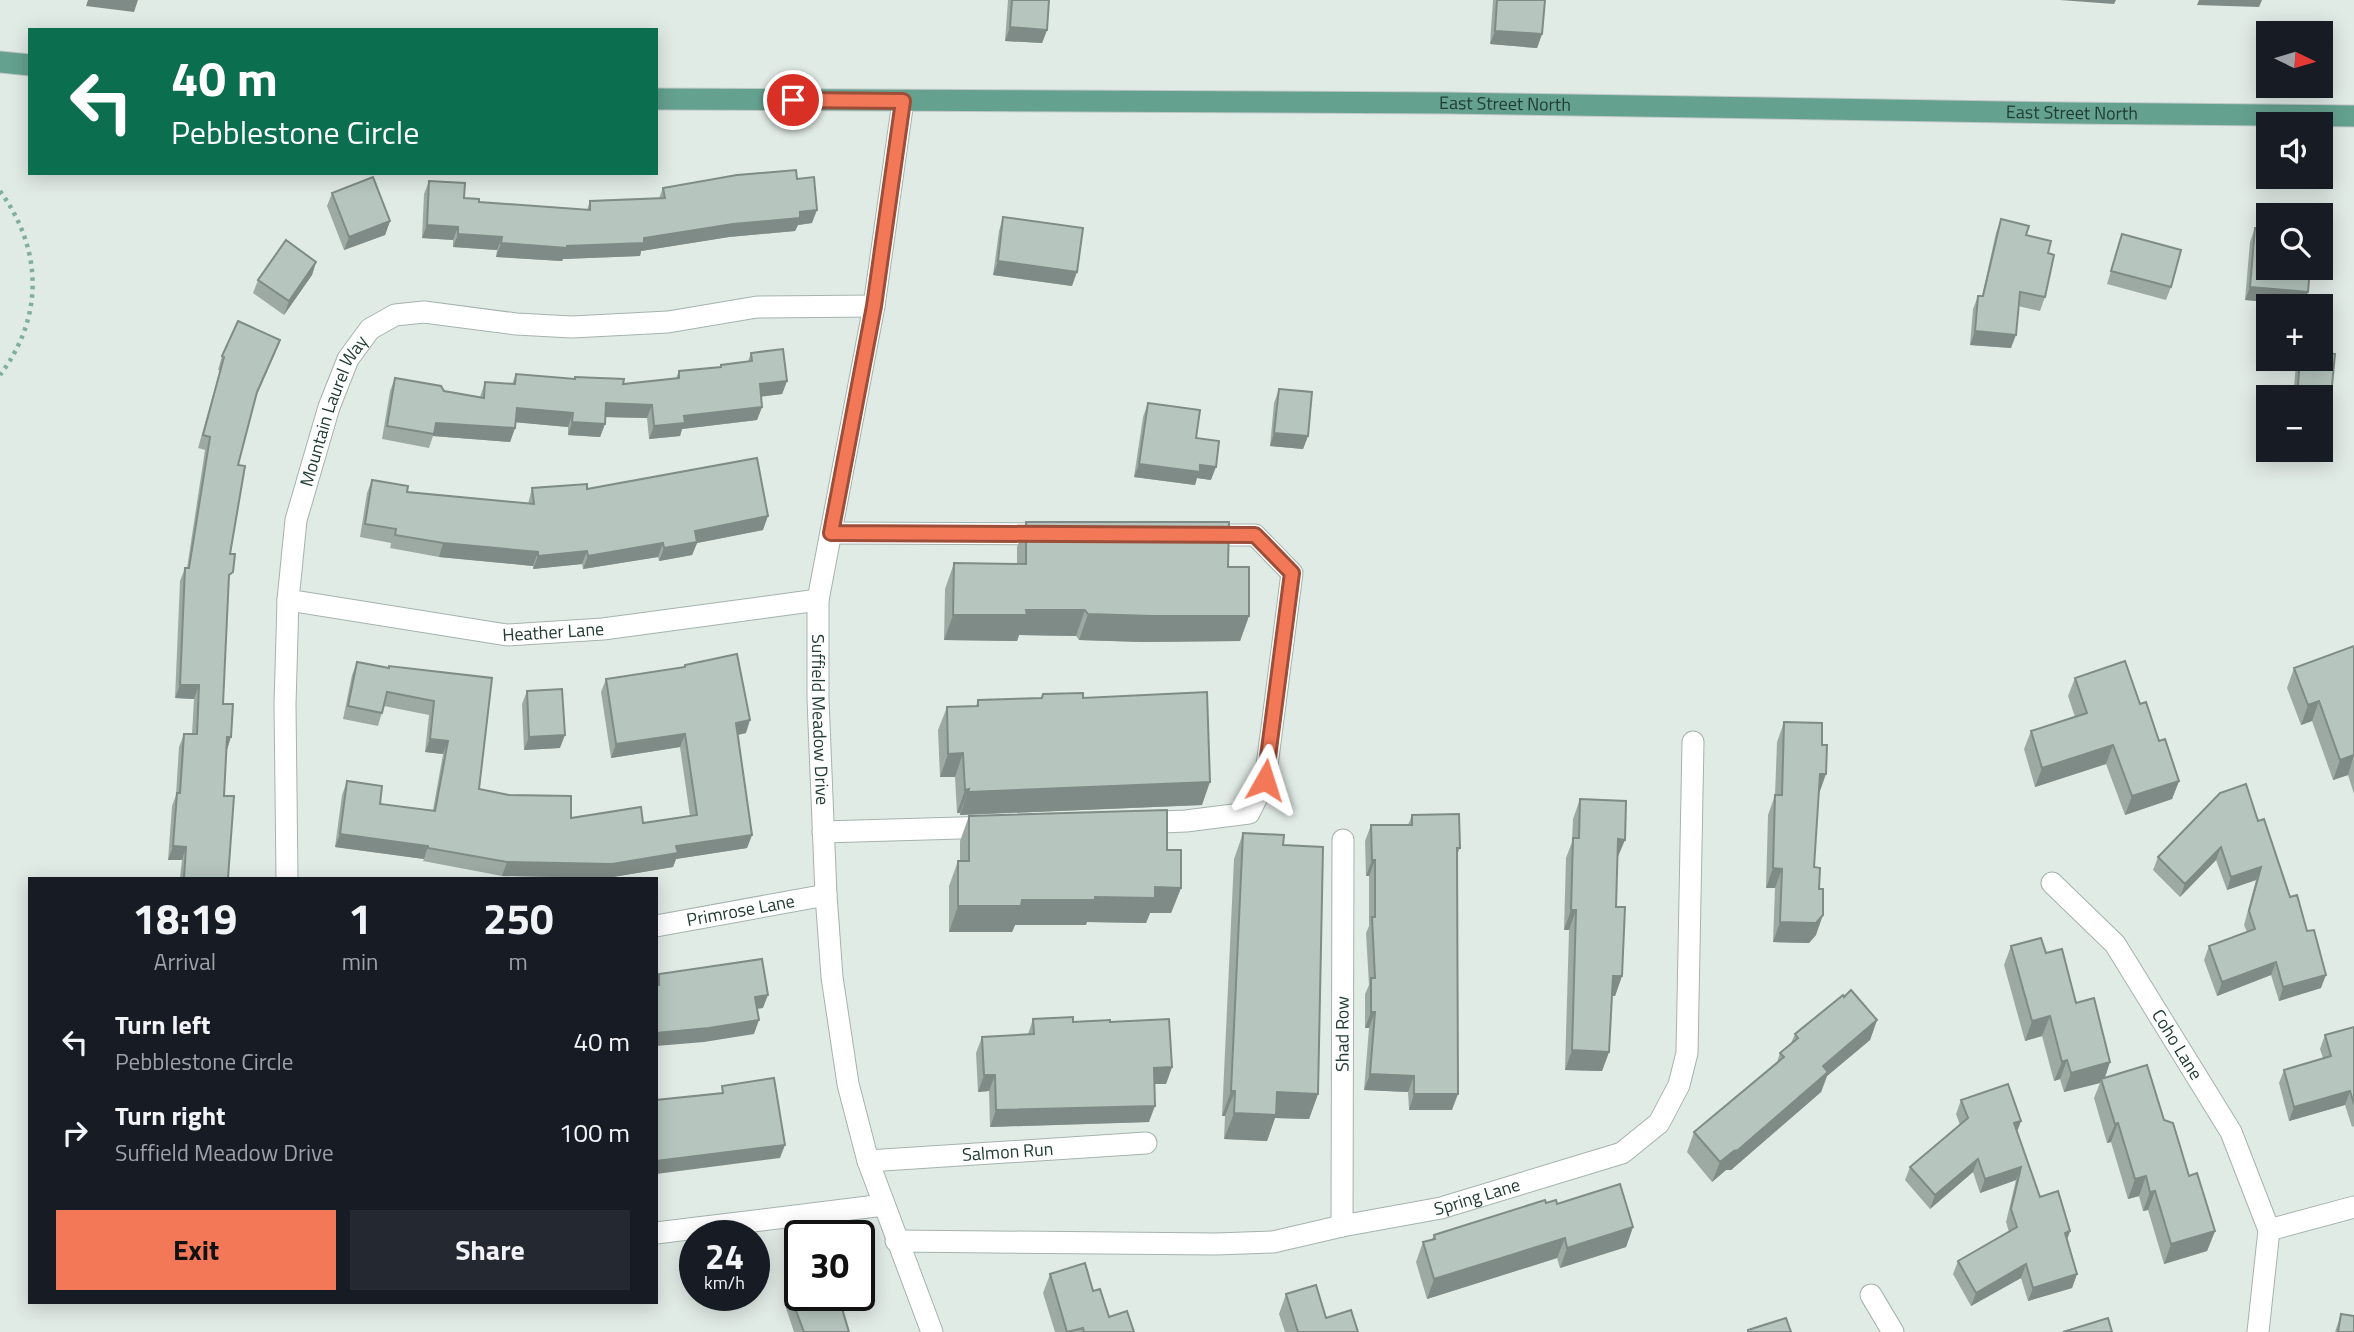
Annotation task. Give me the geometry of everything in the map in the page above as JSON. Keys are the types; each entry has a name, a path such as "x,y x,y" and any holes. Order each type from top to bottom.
{"main road":[{"path":"0,62 28,65"},
{"name":"East Street North","path":"658,99 1447,103 2354,116"}],"street":[{"name":"Suffield Meadow Drive","path":"903,101 874,306 818,600 818,699 832,977 848,1084 868,1161 932,1332"},
{"name":"Mountain Laurel Way","path":"287,877 285,704 288,600 296,520 329,407 348,359 370,329 395,316 424,312 516,324 572,327 668,322 757,307 874,306"},
{"path":"831,533 1064,534"},
{"path":"1116,823 1186,821 1249,813 1265,780 1292,573 1255,535 1173,535"},
{"name":"Heather Lane","path":"288,600 507,635 603,629 818,600"},
{"name":"Spring Lane","path":"896,1241 1216,1244 1273,1242 1441,1208 1622,1153 1659,1123 1679,1084 1687,1053 1693,742"},
{"path":"823,832 1018,826"},
{"name":"Shad Row","path":"1342,1226 1343,841"},
{"name":"Coho Lane","path":"2052,883 2115,944 2231,1132 2269,1230"},
{"name":"Primrose Lane","path":"658,926 826,895"},
{"name":"Salmon Run","path":"868,1161 1146,1143"},
{"path":"658,1233 884,1205"},
{"path":"2258,1332 2269,1230 2354,1207"},
{"path":"1871,1295 1893,1332"}],"path":[{"path":"0,191 26,239 31,256 33,282 27,322 13,356 0,375"}],"building":[{"path":"1012,0 1049,0 1047,30 1010,27"},
{"path":"1497,0 1545,0 1542,34 1495,31"},
{"path":"796,170 797,179 814,177 817,210 800,212 800,218 733,224 644,238 644,243 567,248 501,243 502,237 458,234 458,227 427,225 429,181 465,183 464,198 479,199 479,202 590,210 590,201 665,198 663,188 737,175"},
{"path":"373,177 390,221 349,237 332,193"},
{"path":"1003,217 1083,228 1077,272 998,261"},
{"path":"2001,219 2029,226 2026,235 2051,241 2048,253 2054,255 2045,297 2020,292 2016,335 1975,331 1978,296 1983,296"},
{"path":"2255,228 2256,280 2309,280 2308,292 2250,287"},
{"path":"2122,234 2181,250 2171,287 2111,271"},
{"path":"286,240 316,262 289,301 258,280"},
{"path":"238,321 280,340 257,392 238,465 245,466 230,554 235,554 233,572 229,575 223,704 233,704 231,737 227,737 224,796 234,796 228,877 184,877 186,847 173,846 177,793 180,793 184,734 197,734 199,685 180,685 185,568 189,568 210,437 203,435 224,357 222,356"},
{"path":"783,349 787,381 760,384 762,407 684,416 685,423 654,426 652,405 606,403 605,424 572,422 573,413 517,408 515,428 436,423 434,434 387,426 395,378 441,386 444,391 484,398 485,382 515,384 516,374 575,379 624,379 623,384 679,378 679,371 752,361 751,353"},
{"path":"2335,354 2332,385 2298,385 2299,371 2333,371"},
{"path":"1279,389 1312,392 1308,436 1274,433"},
{"path":"1148,403 1200,410 1196,438 1219,441 1216,467 1200,465 1200,472 1139,464"},
{"path":"757,458 768,516 695,531 697,542 664,548 663,543 588,556 587,551 538,556 538,552 443,543 395,535 396,529 365,524 372,480 408,486 407,492 534,504 532,488 587,484 587,489"},
{"path":"1026,522 1229,522 1228,567 1249,567 1249,616 1088,614 1085,610 1026,610 1027,615 953,615 954,563 1026,564"},
{"path":"2354,646 2354,755 2340,760 2319,701 2308,705 2294,668"},
{"path":"737,654 750,720 736,723 752,835 676,846 678,853 612,864 507,862 428,846 340,834 347,781 382,786 380,804 435,811 448,741 430,739 434,701 387,692 382,713 348,706 357,662 389,668 492,678 479,789 509,795 571,796 571,818 641,807 643,823 697,815 685,734 616,744 606,679 685,667"},
{"path":"2125,661 2140,704 2146,702 2159,741 2165,739 2179,781 2132,796 2113,745 2042,768 2031,731 2087,713 2075,678"},
{"path":"562,689 565,735 529,737 527,691"},
{"path":"1207,692 1210,782 968,792 969,789 965,790 963,753 948,754 947,707 978,706 978,700 1042,698 1043,694 1083,693 1083,698"},
{"path":"1784,722 1822,723 1822,745 1827,745 1826,774 1820,774 1814,867 1820,868 1819,889 1823,889 1823,915 1816,923 1780,922 1782,869 1773,868 1775,795 1782,795"},
{"path":"2246,784 2258,821 2264,819 2290,897 2297,895 2307,931 2314,930 2326,975 2283,987 2276,962 2222,982 2209,946 2255,929 2249,911 2261,867 2231,877 2221,847 2185,884 2158,857 2220,793"},
{"path":"1580,799 1626,801 1625,840 1618,839 1616,907 1625,907 1622,976 1613,976 1609,1052 1572,1050 1576,910 1571,910 1573,838 1579,838"},
{"path":"1167,810 1167,850 1181,850 1181,888 1155,887 1155,898 1095,897 1095,900 1022,900 1021,906 958,906 958,861 969,861 969,816"},
{"path":"1459,814 1458,1094 1414,1094 1414,1076 1370,1074 1375,1012 1371,1012 1371,978 1375,978 1372,917 1375,917 1375,860 1372,860 1371,825 1412,825 1412,815"},
{"path":"1243,833 1284,835 1283,845 1323,847 1318,1094 1277,1092 1276,1115 1234,1113 1235,1091 1231,1091"},
{"path":"2041,938 2046,953 2062,949 2076,1003 2094,998 2110,1062 2071,1073 2067,1060 2062,1062 2050,1016 2032,1021 2011,946"},
{"path":"762,959 768,995 755,997 759,1020 658,1033 659,974"},
{"path":"1851,990 1877,1020 1823,1066 1828,1072 1738,1150 1720,1162 1694,1132 1784,1057 1780,1053 1798,1038 1795,1034"},
{"path":"1073,1017 1073,1022 1169,1019 1172,1067 1154,1068 1155,1106 996,1110 995,1075 984,1075 982,1037 1034,1034 1033,1019"},
{"path":"2354,1027 2354,1104 2350,1091 2294,1107 2284,1070 2331,1056 2325,1035"},
{"path":"2147,1065 2164,1120 2173,1123 2189,1176 2197,1173 2215,1231 2171,1244 2155,1191 2150,1192 2146,1176 2135,1179 2101,1079"},
{"path":"774,1078 785,1145 658,1161 658,1100 723,1093 722,1086"},
{"path":"2008,1084 2021,1121 2014,1123 2040,1197 2058,1191 2070,1231 2065,1233 2077,1274 2033,1288 2026,1264 1976,1293 1958,1261 2017,1227 2011,1209 2021,1167 1985,1179 1978,1159 1935,1195 1910,1167 1968,1118 1961,1100"},
{"path":"1620,1184 1633,1227 1567,1248 1565,1238 1434,1279 1423,1242 1435,1239 1434,1235 1545,1200 1546,1203 1556,1200 1557,1204"},
{"path":"1085,1263 1093,1291 1100,1289 1109,1317 1127,1311 1134,1332 1084,1332 1083,1328 1067,1332 1050,1274"},
{"path":"1316,1285 1326,1318 1351,1310 1358,1332 1298,1332 1286,1294"},
{"path":"796,1311 843,1311 849,1332 804,1332"},
{"path":"2341,1314 2354,1316 2354,1332 2338,1332"},
{"path":"1786,1318 1791,1332 1748,1332 1748,1330"},
{"path":"2108,1318 2112,1332 2063,1332"}],"route":[{"path":"793,100 903,101 874,306 831,533 1255,535 1292,573 1265,780"}]}
